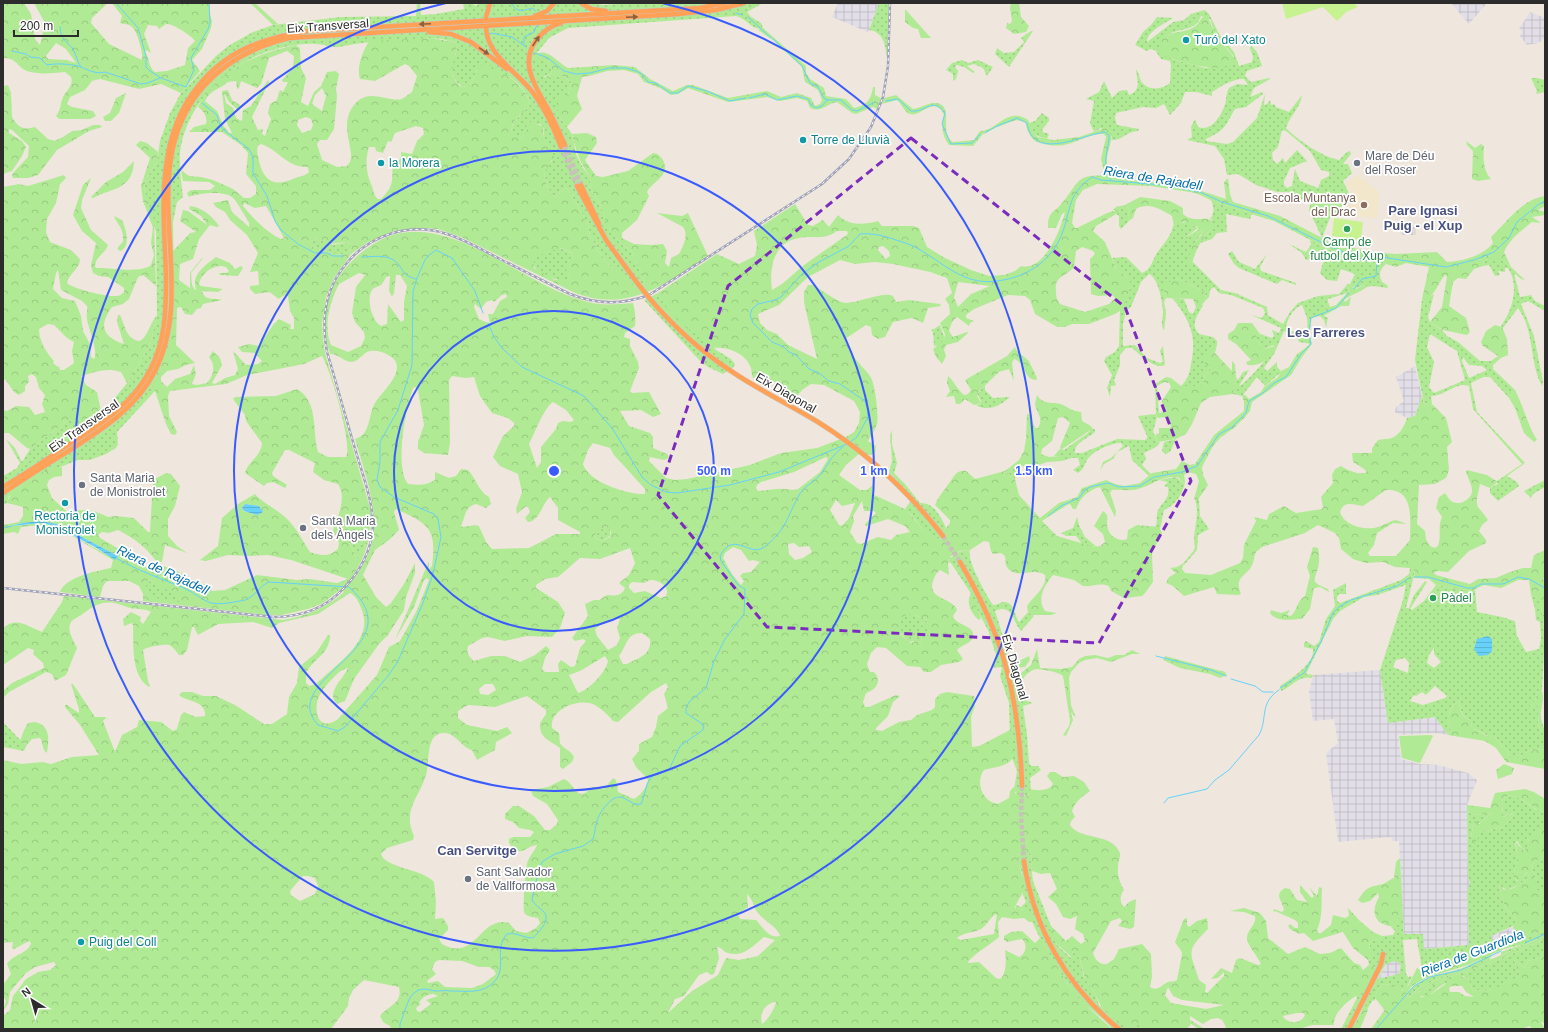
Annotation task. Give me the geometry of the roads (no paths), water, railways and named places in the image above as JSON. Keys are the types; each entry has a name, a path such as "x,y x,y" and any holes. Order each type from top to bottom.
{"highway":[{"path":"487,17 492,3"},
{"path":"522,19 547,11 554,3"},
{"path":"580,3 597,10 632,11"},
{"name":"Eix Transversal","path":"3,487 112,415 136,392 151,368 160,344 165,317 164,178 166,153 172,131 181,111 192,93 210,73 227,59 246,47 266,39 309,31 700,8 725,3"},
{"name":"Eix Transversal","path":"3,493 117,418 135,401 154,372 165,345 170,320 168,178 171,152 184,116 206,84 233,60 252,50 274,42 310,36 700,12 716,10 744,3"},
{"path":"541,98 500,54 491,40 487,28 492,48 533,93 549,118 563,146 553,119 532,81 528,67 532,46 539,36 550,27 579,20"},
{"path":"417,30 451,34 471,42 496,60 533,93"},
{"name":"Eix Diagonal","path":"579,185 622,263 650,299 686,335 725,367 758,389 818,422 856,449 891,478 917,505 943,536"},
{"name":"Eix Diagonal","path":"960,562 990,619 1007,667 1019,727 1022,786"},
{"path":"1024,861 1035,910 1054,953 1074,983 1090,1002 1119,1029"},
{"path":"1349,1029 1381,964 1383,954"},
{"path":"1381,964 1389,959"}],"water":[{"path":"245,504 259,506 263,512 257,515 244,511 242,508"},
{"path":"41,521 57,524 118,556 115,560 95,547 55,526 42,523 11,526"},
{"path":"1488,636 1492,639 1492,651 1488,655 1479,656 1474,649 1477,639"}],"waterway":[{"path":"116,3 138,28 146,56 146,67 161,78 186,87 194,70 191,58 210,23 209,3"},
{"path":"511,3 518,10 532,8 536,11"},
{"path":"736,13 742,15"},
{"path":"748,17 771,38"},
{"path":"524,44 524,37 534,32 537,25"},
{"path":"60,27 64,40 73,49 81,67"},
{"path":"491,33 512,37 526,47"},
{"path":"773,39 802,66 810,83 818,87 824,98 827,100"},
{"path":"12,51 26,54 30,57 40,58 47,65 63,64 78,66 95,72 105,72 141,84 160,78"},
{"path":"535,53 548,58 564,71 576,74 590,73 609,68 626,68 642,74 648,82 656,83 670,93 678,93 688,86 707,91 730,101 746,98"},
{"path":"749,98 765,94 777,100 797,96 808,99 811,105 817,108 822,106 827,100"},
{"path":"886,101 898,99 911,111 921,110 933,105 941,108 945,113 942,124 951,144 972,143 980,134"},
{"path":"827,100 841,100 852,110 857,111 875,102"},
{"path":"202,103 217,115 220,125 224,130 249,149 253,157 253,173 267,196 275,221 281,230 298,244 315,253 327,253 333,256 343,256"},
{"path":"985,133 1017,118 1027,123 1031,135 1038,141 1048,144 1072,141 1105,132 1109,135 1106,169 1111,180"},
{"name":"Riera de Rajadell","path":"850,442 857,437 868,417 865,401 840,384 829,381 819,373 809,369 796,355 789,352 784,347 772,342 753,323 750,315 752,309 758,304 781,297 802,274 819,262 849,246 860,234 879,235 909,244 954,272 974,280 985,282 1009,279 1031,270 1048,256 1061,237 1073,198 1085,182 1092,177 1101,180 1163,185 1200,192 1222,202 1268,216 1329,246 1366,261 1375,256 1446,267 1474,260 1494,252 1509,238 1517,222 1539,204 1545,202"},
{"name":"Riera de Rajadell","path":"116,558 142,571 186,589 208,602 215,604 245,600 269,582 349,587 366,609 367,628 358,645 314,692 310,708 318,725 338,731 345,727 388,676 398,661 423,603 433,574 441,537 438,519 434,514 394,497 380,487 377,480 380,462 380,442 398,410 412,365 413,292 417,278 428,256 436,250 452,258 475,291 483,313"},
{"path":"362,257 387,257 395,261 407,275 416,279"},
{"path":"1354,289 1362,279 1376,276 1377,260 1385,258"},
{"path":"1048,516 1061,506 1079,498 1085,490 1090,487 1108,483 1119,487 1140,486 1154,477 1182,472 1197,466 1219,434 1231,428 1246,413 1249,401 1263,393 1274,383 1286,377 1301,354 1311,344 1309,334 1311,318 1336,308 1349,293"},
{"name":"Riera de Rajadell","path":"488,323 494,337 502,348 522,367 584,396 612,428 642,477 651,485 666,492 677,493 730,485 779,472 847,444"},
{"path":"400,1029 400,1024 409,1000 413,994 419,990 474,991 485,988 494,982 500,971 501,946 507,934 533,938 544,925 546,918 545,914 532,900 539,868 543,861 555,854 583,846 593,839 598,818 609,802 613,799 620,797 635,804 641,804 650,779 658,772 669,770 680,746 703,730 704,725 686,713 686,708 689,702 706,688 714,661 725,639 744,614 745,589 738,585 721,561 720,556 726,548 731,545 737,544 755,550 761,549 774,539 783,528 801,493 817,478 832,458 843,447"},
{"name":"Riera de Rajadell","path":"3,528 12,526"},
{"name":"Riera de Rajadell","path":"157,577 160,571"},
{"path":"1414,577 1428,577 1467,588 1474,588 1481,584 1503,584 1518,577 1529,579 1545,588"},
{"path":"1280,688 1304,673 1321,642 1333,613 1339,607 1351,600 1397,586 1409,578"},
{"path":"1156,656 1211,670 1226,676"},
{"path":"1231,679 1255,686 1263,692 1273,692"},
{"path":"1164,803 1168,798 1207,789 1215,780 1229,770 1259,735 1262,729 1266,705 1273,695 1279,690"},
{"name":"Riera de Guardiola","path":"1525,943 1545,934"},
{"name":"Riera de Guardiola","path":"1376,1029 1414,986 1430,977 1461,970 1501,951"}],"tunnel":[{"path":"565,145 581,185"},
{"path":"561,147 577,186"},
{"path":"943,536 960,562"},
{"path":"1022,786 1021,817 1024,861"}],"railway":[{"path":"3,588 273,617 283,617 302,613 312,610 329,601 350,582 360,567 368,552 373,526 373,517 367,489 327,352 325,340 324,328 326,306 329,295 333,284 346,264 367,245 379,238 392,233 419,229 454,236 561,290 580,298 600,302 619,302 629,301 649,295 822,184 849,159 871,127 883,97 888,66 890,3"}],"place":[{"name":"Turó del Xato","path":"1186,40"},
{"name":"Torre de Lluvià","path":"803,140"},
{"name":"la Morera","path":"381,163"},
{"name":"Mare de Déu del Roser","path":"1357,163"},
{"name":"Escola Muntanya del Drac","path":"1364,205"},
{"name":"Camp de futbol del Xup","path":"1347,229"},
{"name":"Santa Maria de Monistrolet","path":"82,485"},
{"name":"Rectoria de Monistrolet","path":"65,503"},
{"name":"Santa Maria dels Àngels","path":"303,528"},
{"name":"Pàdel","path":"1433,598"},
{"name":"Sant Salvador de Vallformosa","path":"468,879"},
{"name":"Puig del Coll","path":"81,942"}],"district":[{"name":"Pare Ignasi Puig - el Xup","path":"1423,218"},
{"name":"Les Farreres","path":"1326,332"},
{"name":"Can Servitge","path":"477,850"}]}
